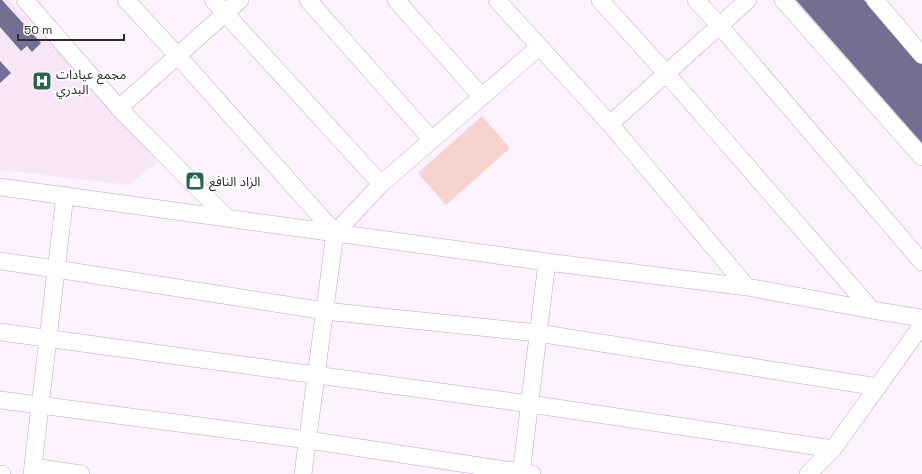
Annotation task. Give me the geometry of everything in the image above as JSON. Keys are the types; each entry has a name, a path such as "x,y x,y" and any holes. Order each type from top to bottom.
{"street":[{"path":"25,0 119,108 226,217"},
{"path":"126,0 178,56 335,233"},
{"path":"213,0 381,184"},
{"path":"119,108 240,0"},
{"path":"308,0 432,140"},
{"path":"396,0 482,97"},
{"path":"497,0 539,48 610,124 747,287"},
{"path":"600,0 666,73 872,310"},
{"path":"696,0 922,262"},
{"path":"610,124 748,0"},
{"path":"783,0 922,157"},
{"path":"875,0 922,55"},
{"path":"303,474 335,233 381,184 539,48"},
{"path":"0,187 547,262 747,287 922,318"},
{"path":"65,195 32,470 81,474"},
{"path":"0,261 325,311 538,333 878,387"},
{"path":"0,400 308,440 525,473 530,404 547,262"},
{"path":"808,474 832,450 922,325"},
{"path":"0,332 530,404 832,450"}],"shaded area":[{"name":"مجمع عيادات البدري","path":"0,0 10,0 158,162 129,185 0,170"},
{"path":"482,116 510,148 446,205 418,173"}],"building":[{"path":"0,0 2,0 41,43 32,52 27,46 21,51 0,27"},
{"path":"796,0 864,0 922,64 922,143"},
{"path":"0,61 11,73 0,83"}],"place":[{"name":"مجمع عيادات البدري","path":"42,81"},
{"name":"الزاد النافع","path":"195,181"}]}
